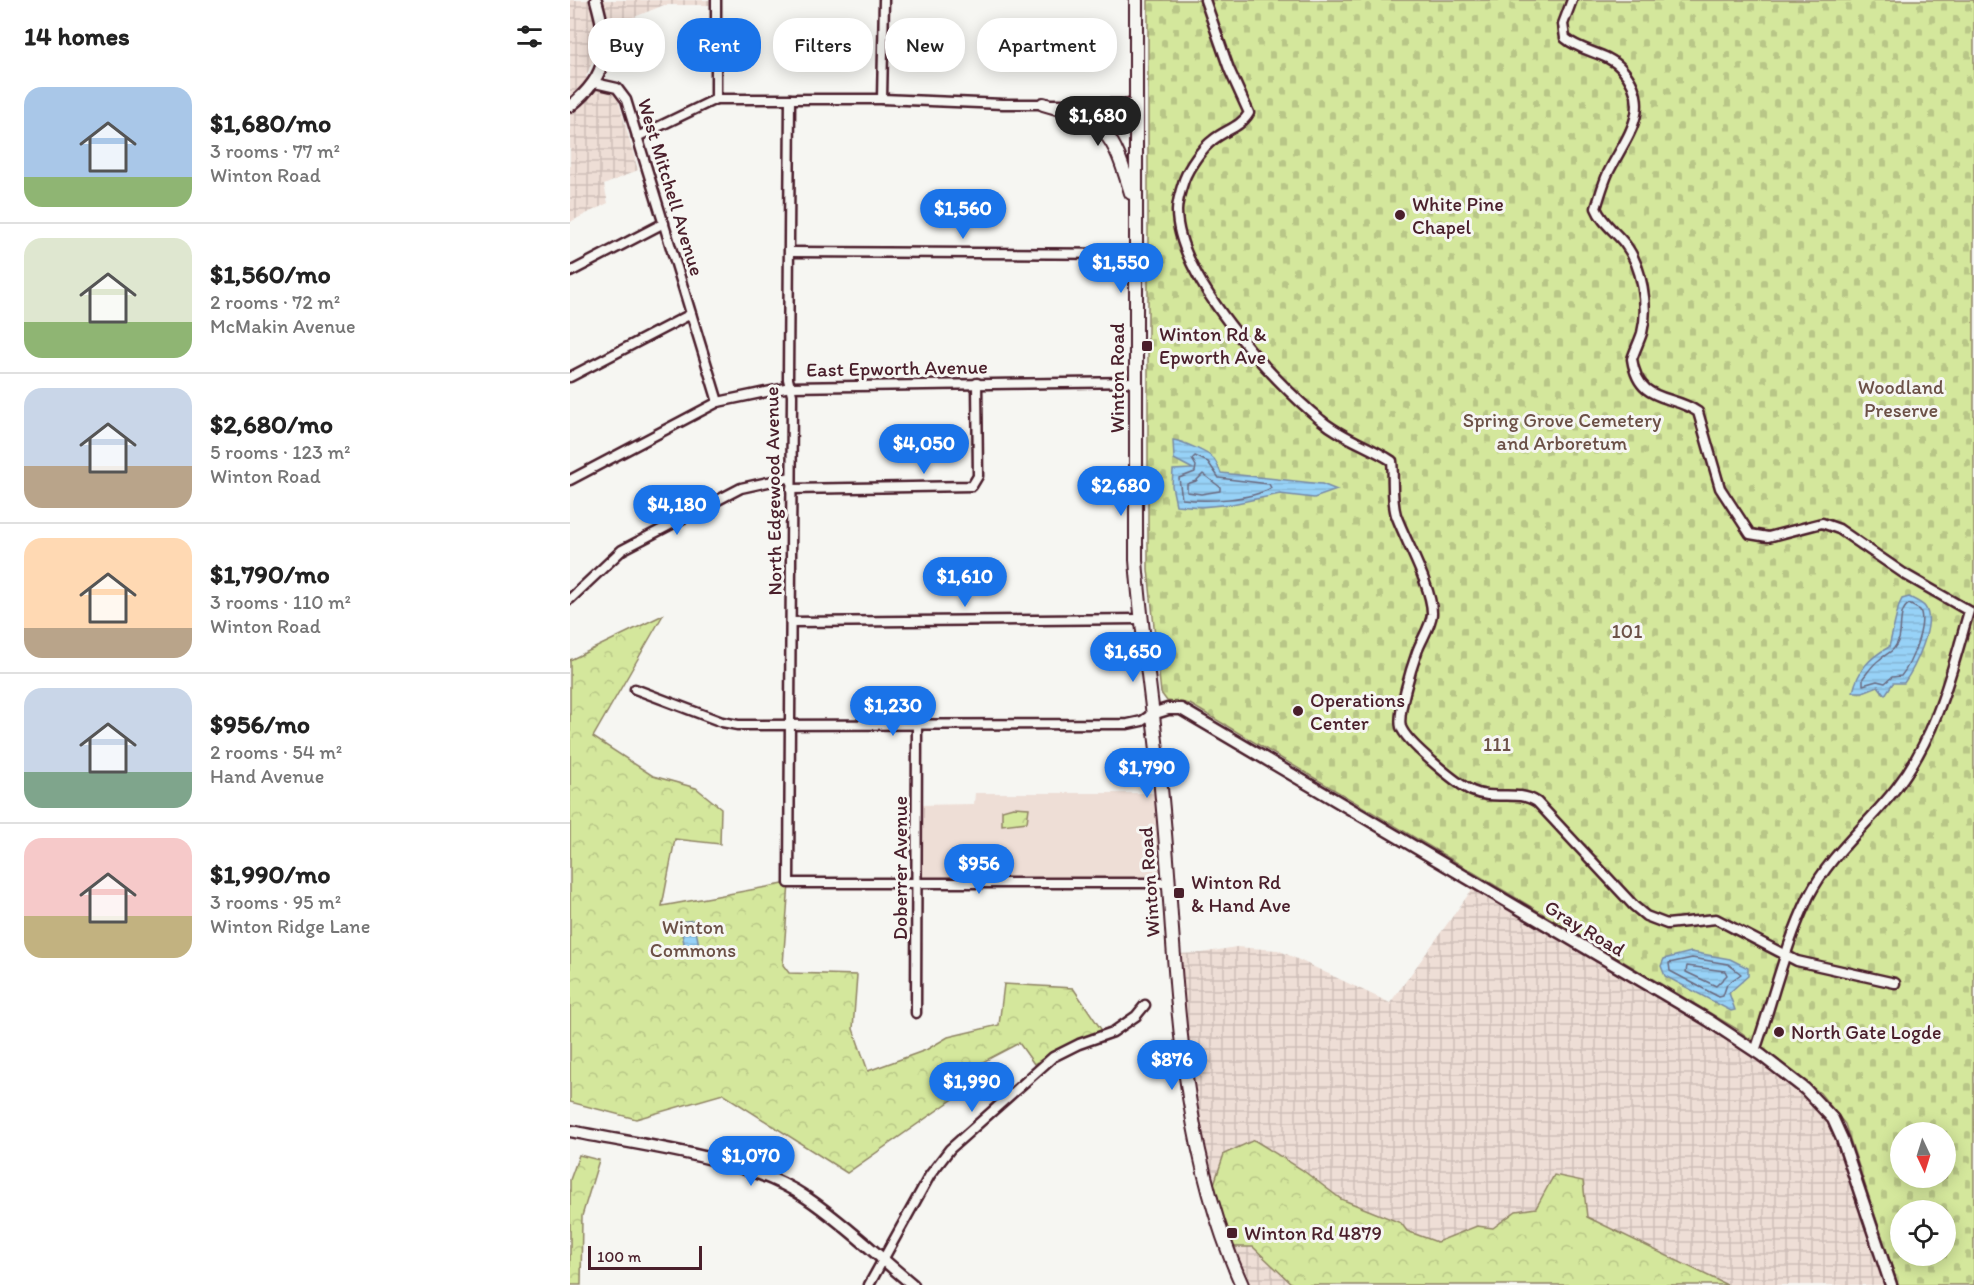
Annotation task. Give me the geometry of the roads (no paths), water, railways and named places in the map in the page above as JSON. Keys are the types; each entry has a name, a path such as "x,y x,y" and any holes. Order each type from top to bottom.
{"main road":[{"name":"Winton Road","path":"1137,0 1136,560 1140,619 1152,714 1183,1066 1191,1121 1220,1230 1242,1285"},
{"path":"1043,104 1080,114 1109,136 1116,146 1135,206"}],"street":[{"path":"570,106 595,83 604,60 605,39 596,0"},
{"path":"716,0 716,99"},
{"path":"882,99 884,0"},
{"path":"1205,0 1229,69 1249,113 1245,121 1213,140 1185,178 1177,210 1180,234 1201,282 1242,342 1321,420 1355,443 1392,461 1395,512 1420,574 1432,613 1416,654 1404,701 1401,719 1404,733 1435,764 1471,790 1488,797 1524,795 1537,802 1646,916 1667,924 1716,919 1735,926 1786,956 1895,983"},
{"path":"1572,0 1563,24 1565,38 1582,50 1621,67 1636,104 1636,119 1631,135 1608,172 1596,208 1604,222 1630,251 1642,284 1642,331 1632,359 1639,379 1660,399 1682,403 1698,412 1720,488 1750,534 1768,537 1822,523 1839,529 1906,575 1969,611 1933,730 1920,755 1896,788 1829,865 1810,896 1786,956 1755,1051"},
{"name":"West Mitchell Avenue","path":"595,83 610,84 620,90 626,100 718,402"},
{"path":"638,137 716,99 882,99 1043,104 1136,104"},
{"name":"North Edgewood Avenue","path":"790,99 789,883 916,881"},
{"path":"570,272 664,223"},
{"path":"790,252 1136,254"},
{"path":"570,377 692,314"},
{"name":"East Epworth Avenue","path":"570,480 718,402 790,387 1136,382"},
{"path":"791,489 972,486 978,476 977,383"},
{"path":"570,598 622,550 741,488 791,477"},
{"path":"791,622 1140,619"},
{"path":"635,689 731,724 1128,724 1142,721 1152,714"},
{"name":"Gray Road","path":"1152,714 1168,709 1181,710 1698,1014 1755,1051 1819,1102 1838,1128 1891,1285"},
{"name":"Doberrer Avenue","path":"916,1013 917,723"},
{"path":"916,881 1168,883"},
{"path":"869,1285 930,1174 950,1149 1053,1058 1072,1047 1113,1032 1136,1016 1145,1005"},
{"path":"570,1131 709,1159 756,1174 807,1198 913,1285"}],"water":[{"path":"1173,440 1211,457 1221,473 1322,484 1337,490 1314,498 1280,494 1232,504 1201,507 1176,505 1172,486 1173,470 1193,469 1174,459"},
{"path":"1909,597 1925,607 1928,624 1923,646 1904,683 1893,683 1885,695 1878,686 1863,692 1853,692 1865,665 1889,647 1899,605 1902,599"},
{"path":"694,920 699,946 685,949 680,922"},
{"path":"1691,952 1730,959 1748,968 1748,976 1729,993 1735,1010 1731,1011 1665,976 1661,966 1664,959"}],"place":[{"name":"White Pine Chapel","path":"1400,215"},
{"name":"Winton Rd & Epworth Ave","path":"1147,346"},
{"name":"Operations Center","path":"1298,711"},
{"name":"Winton Rd & Hand Ave","path":"1179,893"},
{"name":"North Gate Logde","path":"1779,1032"},
{"name":"Winton Rd 4879","path":"1232,1233"}],"park label":[{"name":"Woodland Preserve","path":"1901,398"},
{"name":"Spring Grove Cemetery and Arboretum","path":"1562,432"},
{"name":"101","path":"1627,631"},
{"name":"111","path":"1497,744"},
{"name":"Winton Commons","path":"693,938"}]}
